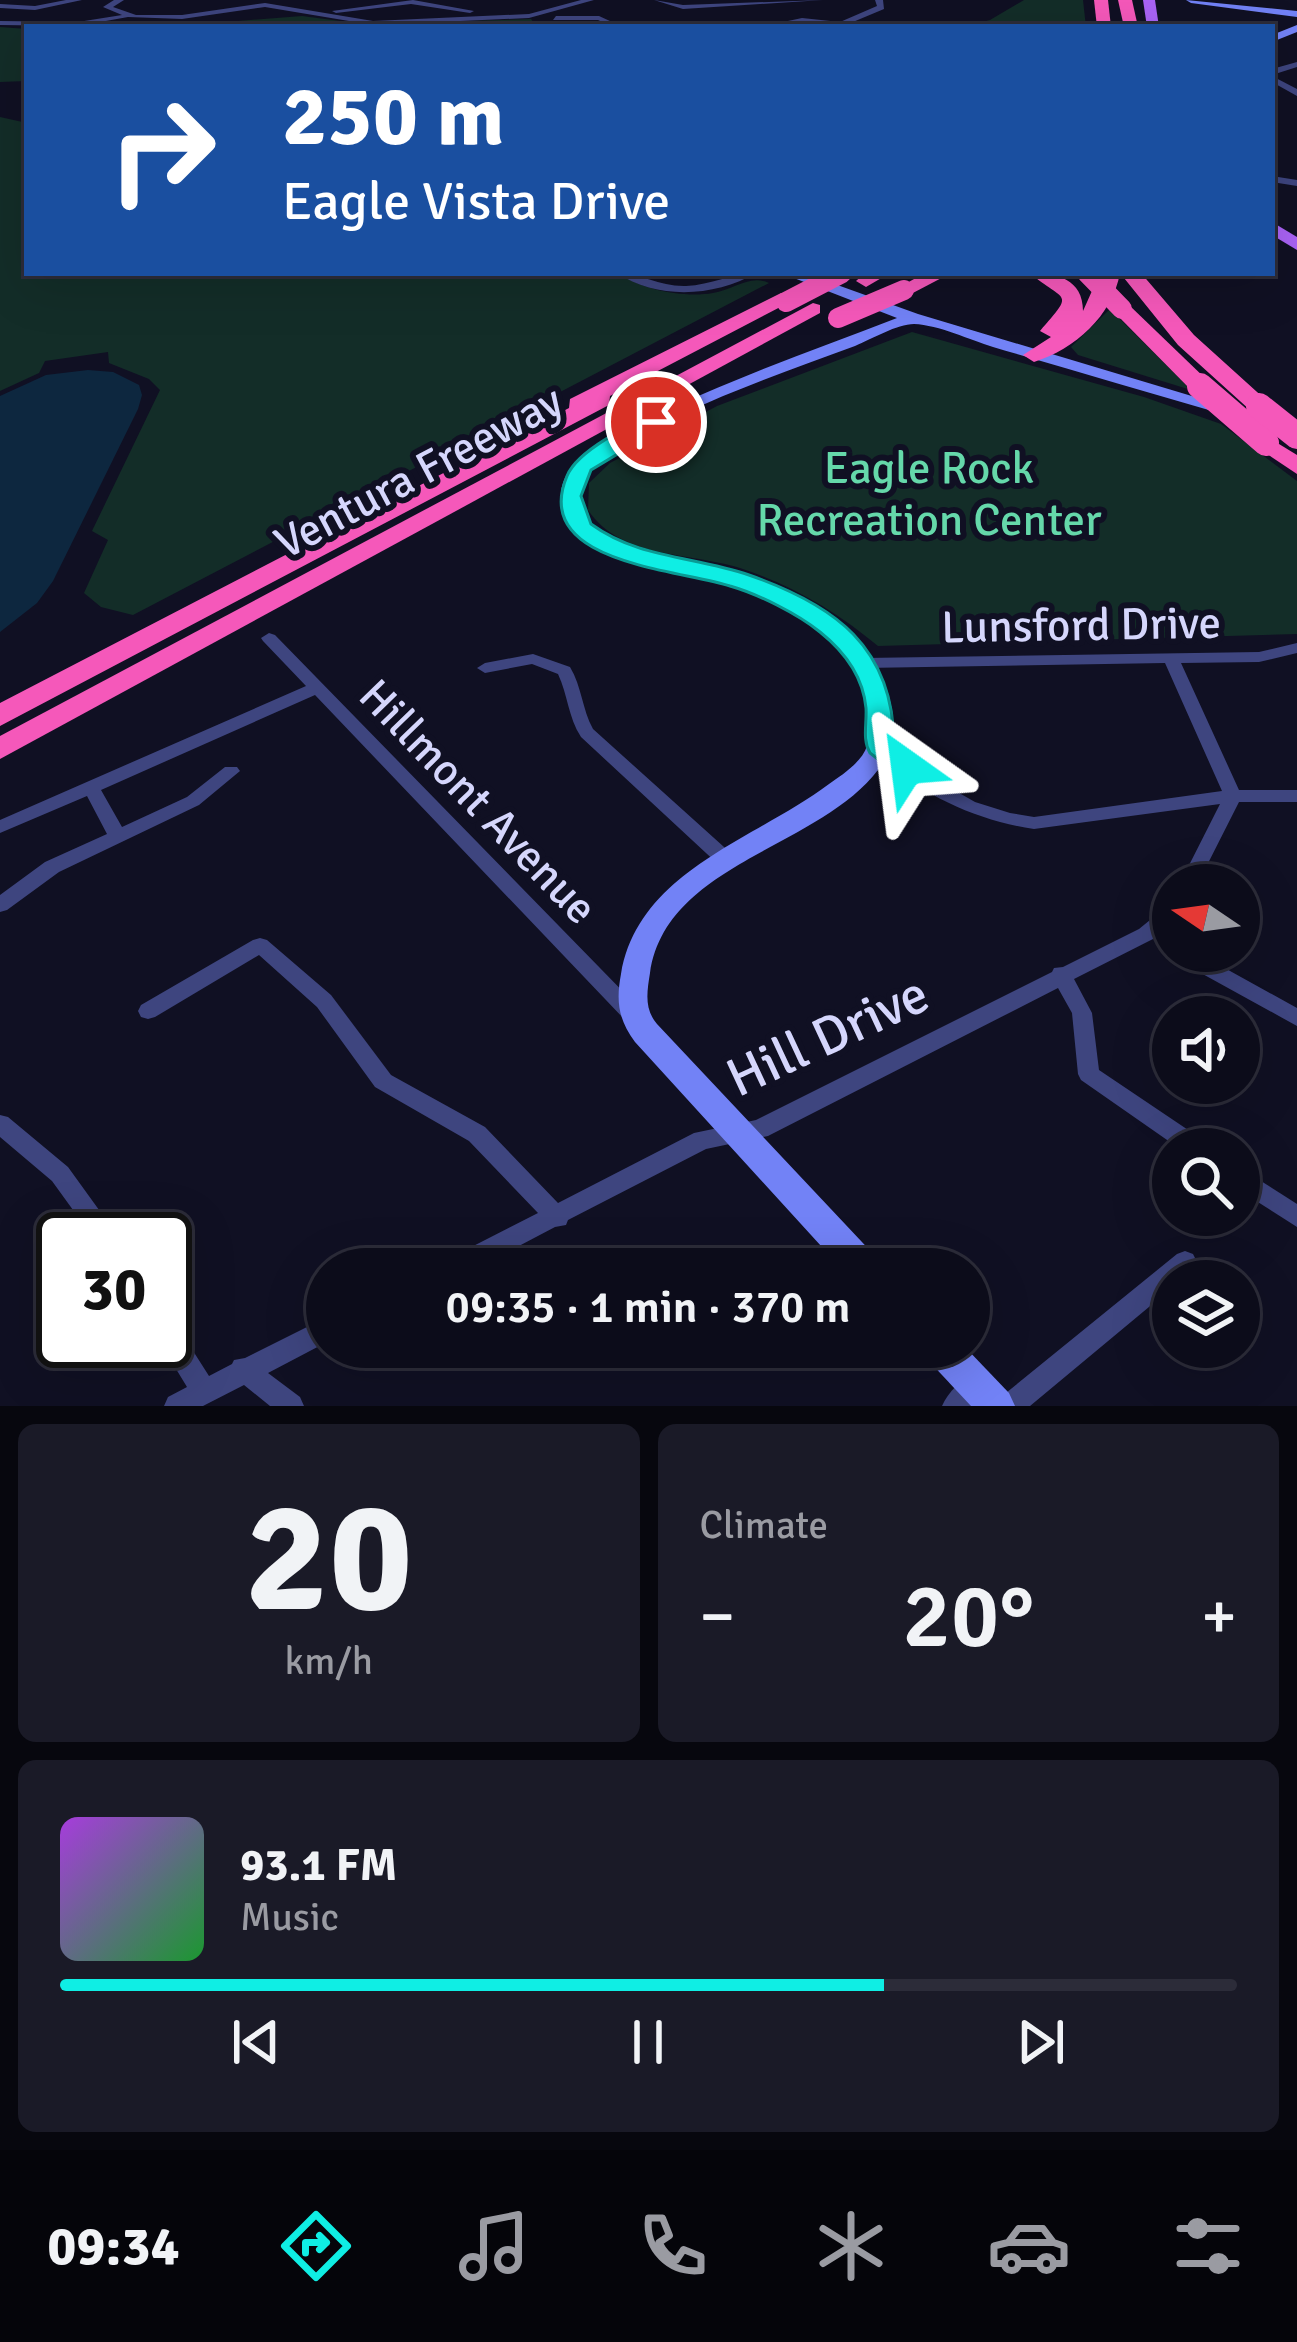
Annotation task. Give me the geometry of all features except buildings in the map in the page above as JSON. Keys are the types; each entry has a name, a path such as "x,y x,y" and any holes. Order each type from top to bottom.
{"highway":[{"path":"4,729 791,302 808,276"},
{"name":"Ventura Freeway","path":"4,729 681,380 827,276"},
{"name":"Ventura Freeway","path":"4,729 688,347 861,276"},
{"path":"681,380 720,372 934,276"},
{"path":"1034,356 1042,339 1073,311 1075,302 1063,285 1046,276"},
{"path":"1090,276 1200,386 1297,467"},
{"path":"1034,356 1062,342 1091,315 1101,302 1109,276"},
{"path":"1133,276 1186,340 1297,434"}],"main road":[{"path":"1280,238 1297,257"}],"street":[{"path":"0,6 35,8 78,0"},
{"path":"120,0 107,7 130,16"},
{"path":"529,16 590,0"},
{"path":"658,0 683,7 819,0"},
{"path":"841,24 874,12 880,7 879,0"},
{"path":"1191,0 1297,14"},
{"path":"318,14 412,2 494,16"},
{"path":"0,23 78,24 265,5 373,22 529,16 599,18 612,24"},
{"path":"773,24 824,24"},
{"path":"630,276 660,288 700,291 742,276"},
{"path":"797,276 912,319 1297,434"},
{"path":"846,1248 735,1133 634,1016 633,968 644,938 674,896 821,807 867,768 880,747 880,706 864,663 825,623 741,580 641,559 600,542 572,514 570,496 582,466 683,408 912,319"},
{"name":"Hillmont Avenue","path":"269,638 634,1016"},
{"name":"Lunsford Drive","path":"864,663 1267,657 1297,648"},
{"path":"1170,658 1233,796"},
{"path":"485,668 532,659 563,671 573,690 574,716 587,734 727,860"},
{"path":"0,827 316,688"},
{"path":"880,747 963,808 1034,824 1233,796 1297,796"},
{"path":"0,904 52,867 116,833 193,801 231,771"},
{"path":"90,786 116,833"},
{"path":"1198,864 1233,796"},
{"name":"Hill Drive","path":"495,1248 702,1140 760,1129 1152,929"},
{"path":"1146,934 1152,937"},
{"path":"148,1011 260,945 324,1001 383,1081 477,1134 557,1218"},
{"path":"1214,972 1297,1018"},
{"path":"1061,974 1082,1013 1089,1074 1167,1128"},
{"path":"0,1124 60,1174 88,1212"},
{"path":"1260,1191 1297,1217"},
{"path":"1010,1406 1152,1289"},
{"path":"177,1406 306,1339"},
{"path":"190,1368 204,1391"},
{"path":"955,1368 976,1399"},
{"path":"243,1369 291,1406"}],"green space":[{"path":"1024,0 1083,0 1086,24 975,24"},
{"path":"302,16 363,24 240,24"},
{"path":"531,19 535,24 363,24"},
{"path":"0,27 24,29 24,81 0,82"},
{"path":"0,117 24,122 24,276 623,276 651,288 689,294 713,293 755,280 769,283 133,615 101,607 84,593 108,540 92,531 160,390 149,379 109,363 108,352 45,361 39,373 0,391"},
{"path":"1110,309 1191,390 1078,355 1071,347"},
{"name":"Eagle Rock Recreation Center","path":"912,332 1144,397 1221,424 1297,481 1297,634 878,646 830,610 778,582 740,568 637,546 602,526 588,510 589,483 610,463 717,406"}],"water":[{"path":"113,372 139,385 138,409 53,581 37,603 0,632 0,396 46,375"}],"route":[{"path":"656,422 582,466 572,482 572,514 600,542 641,559 741,580 797,604 825,623 852,646 871,674 880,706 880,747 907,767"}]}
